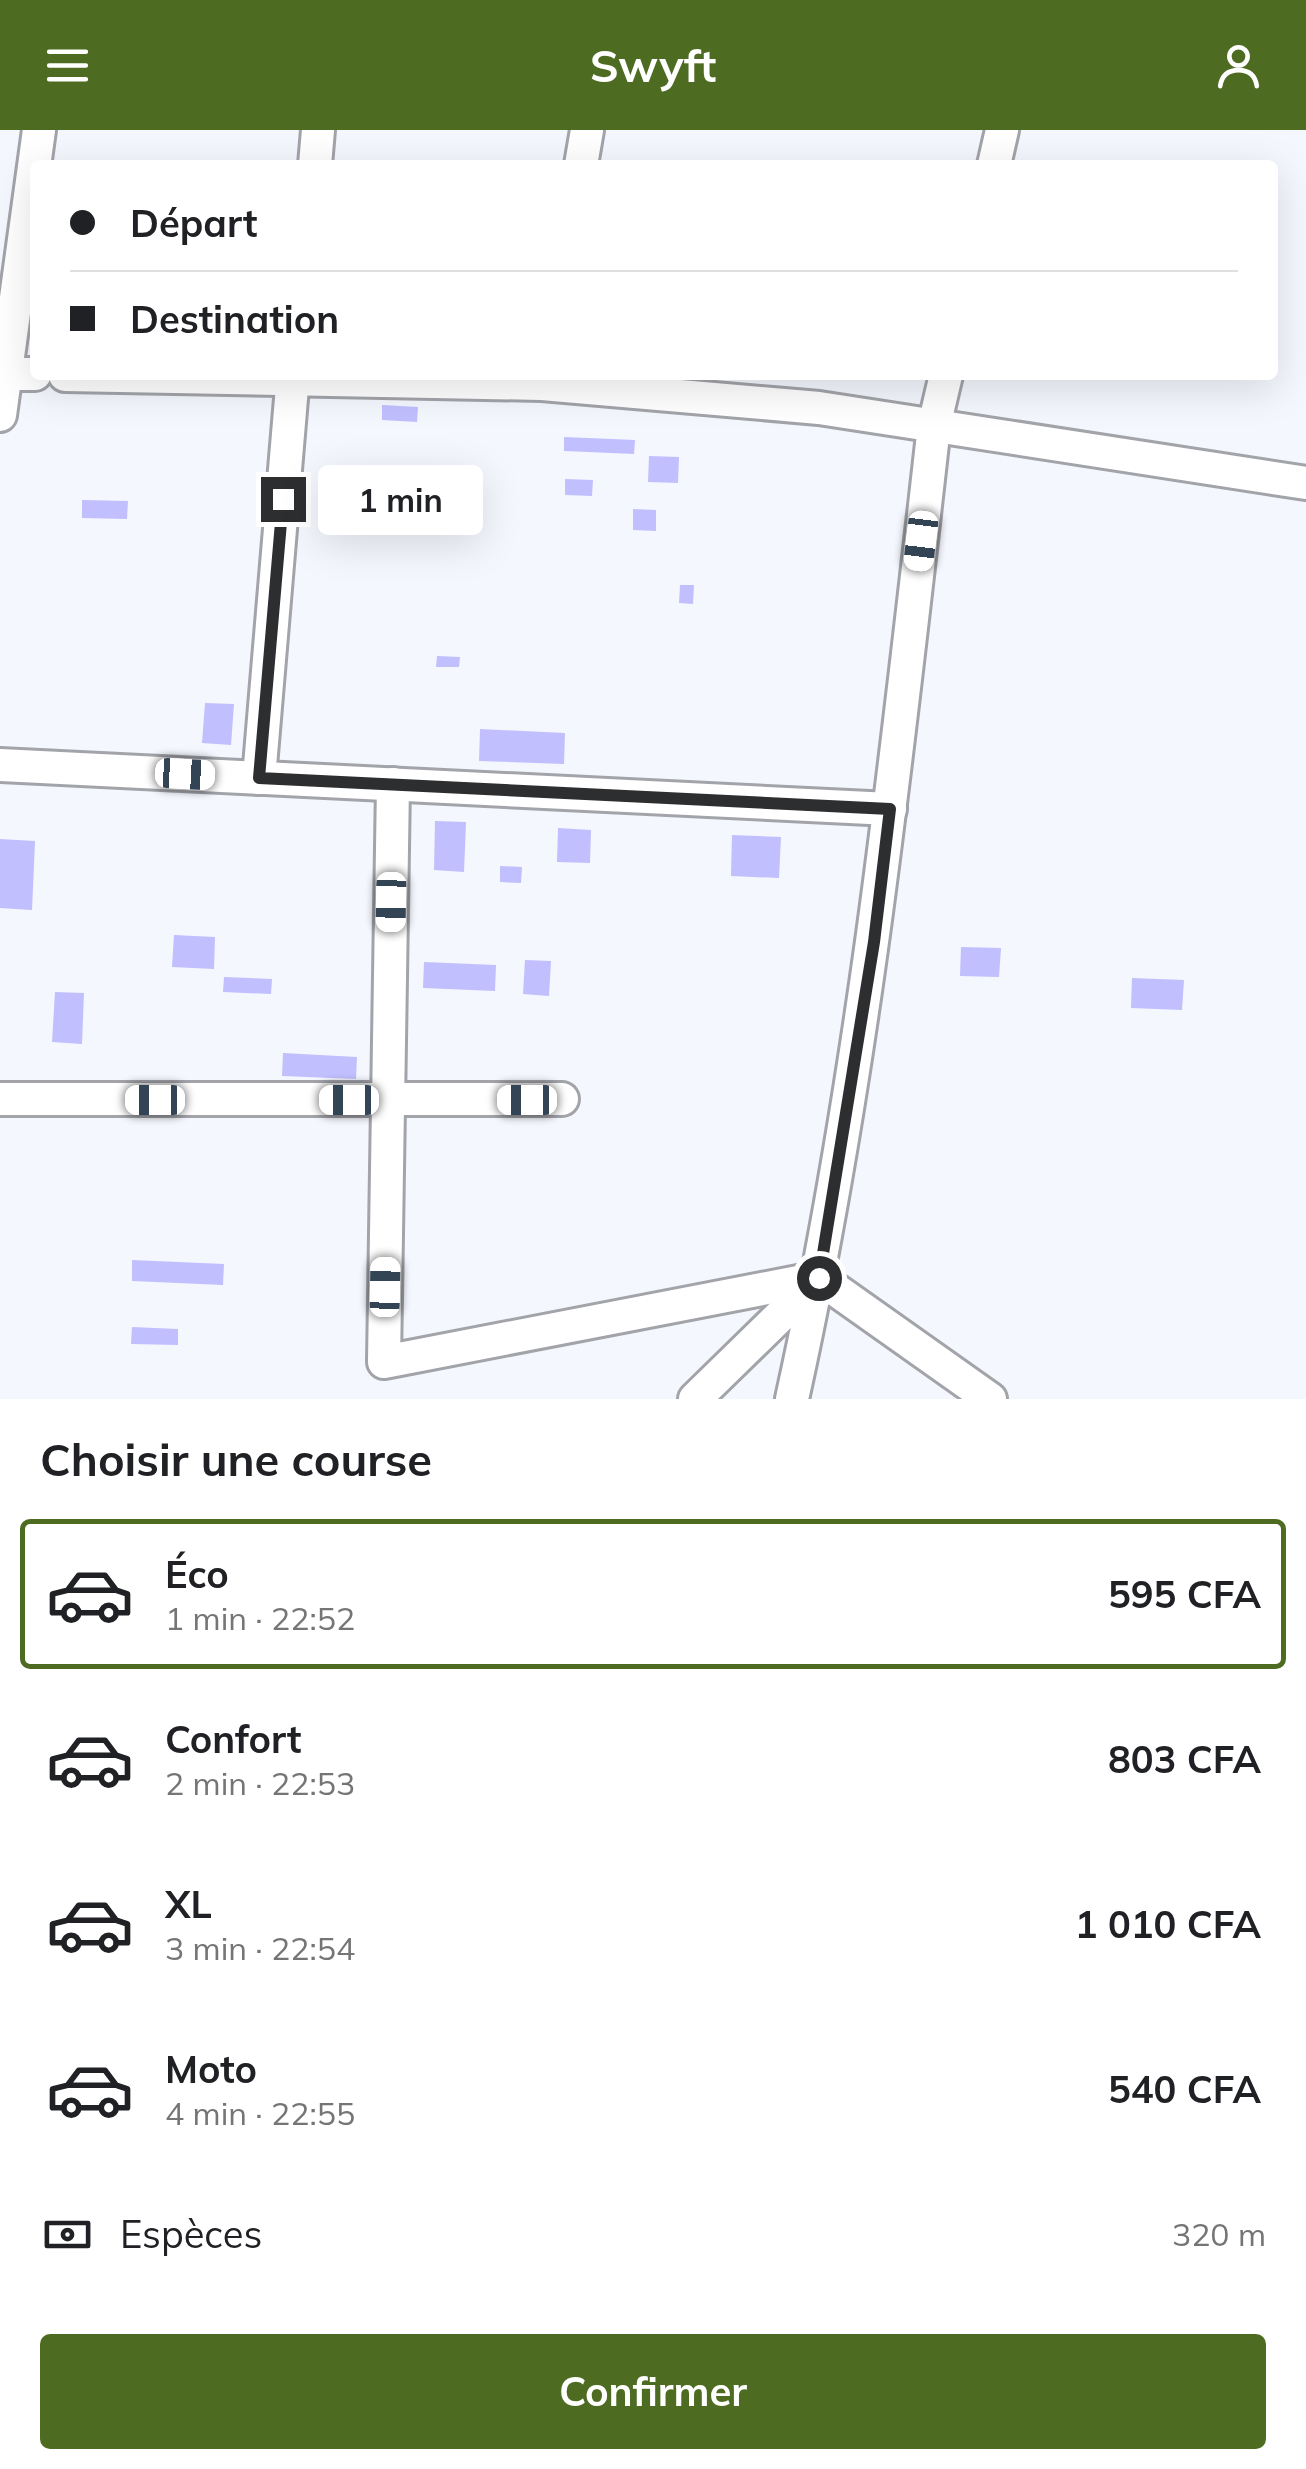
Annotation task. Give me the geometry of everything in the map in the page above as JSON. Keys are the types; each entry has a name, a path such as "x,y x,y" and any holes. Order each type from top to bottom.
{"street":[{"path":"36,160 39,130"},
{"path":"315,160 318,130"},
{"path":"582,160 587,130"},
{"path":"995,160 1002,130"},
{"path":"0,415 14,374 30,218"},
{"path":"259,778 293,380"},
{"path":"553,380 819,408 1306,483"},
{"path":"792,1399 819,1278 874,942 934,426 945,380"},
{"path":"0,765 890,809"},
{"path":"393,784 384,1362 819,1278 990,1399"},
{"path":"0,1100 562,1100"},
{"path":"696,1399 819,1278"}],"building":[{"path":"382,405 418,407 417,422 382,420"},
{"path":"564,437 635,440 634,454 564,451"},
{"path":"649,456 679,457 678,483 648,482"},
{"path":"565,479 593,480 592,496 565,495"},
{"path":"82,500 128,501 127,519 82,518"},
{"path":"633,509 656,510 656,531 633,530"},
{"path":"680,585 694,585 693,604 679,603"},
{"path":"437,656 460,657 459,667 436,667"},
{"path":"205,703 234,704 231,745 202,743"},
{"path":"480,729 565,733 564,764 479,761"},
{"path":"435,821 466,822 464,872 434,870"},
{"path":"558,828 591,830 590,863 557,862"},
{"path":"732,835 781,837 779,878 731,876"},
{"path":"0,839 35,841 32,910 0,908"},
{"path":"500,866 522,867 521,883 500,882"},
{"path":"174,935 215,937 214,969 172,967"},
{"path":"961,947 1001,948 999,977 960,976"},
{"path":"525,960 551,961 549,996 523,994"},
{"path":"424,962 496,965 495,991 423,988"},
{"path":"224,977 272,979 271,994 223,992"},
{"path":"1132,978 1184,980 1182,1010 1131,1008"},
{"path":"55,992 84,993 82,1044 52,1042"},
{"path":"283,1053 357,1057 356,1079 282,1076"},
{"path":"132,1260 224,1264 223,1285 132,1281"},
{"path":"132,1327 178,1329 178,1345 131,1344"}],"route":[{"path":"283,499 259,778 890,809 874,942 819,1278"}]}
